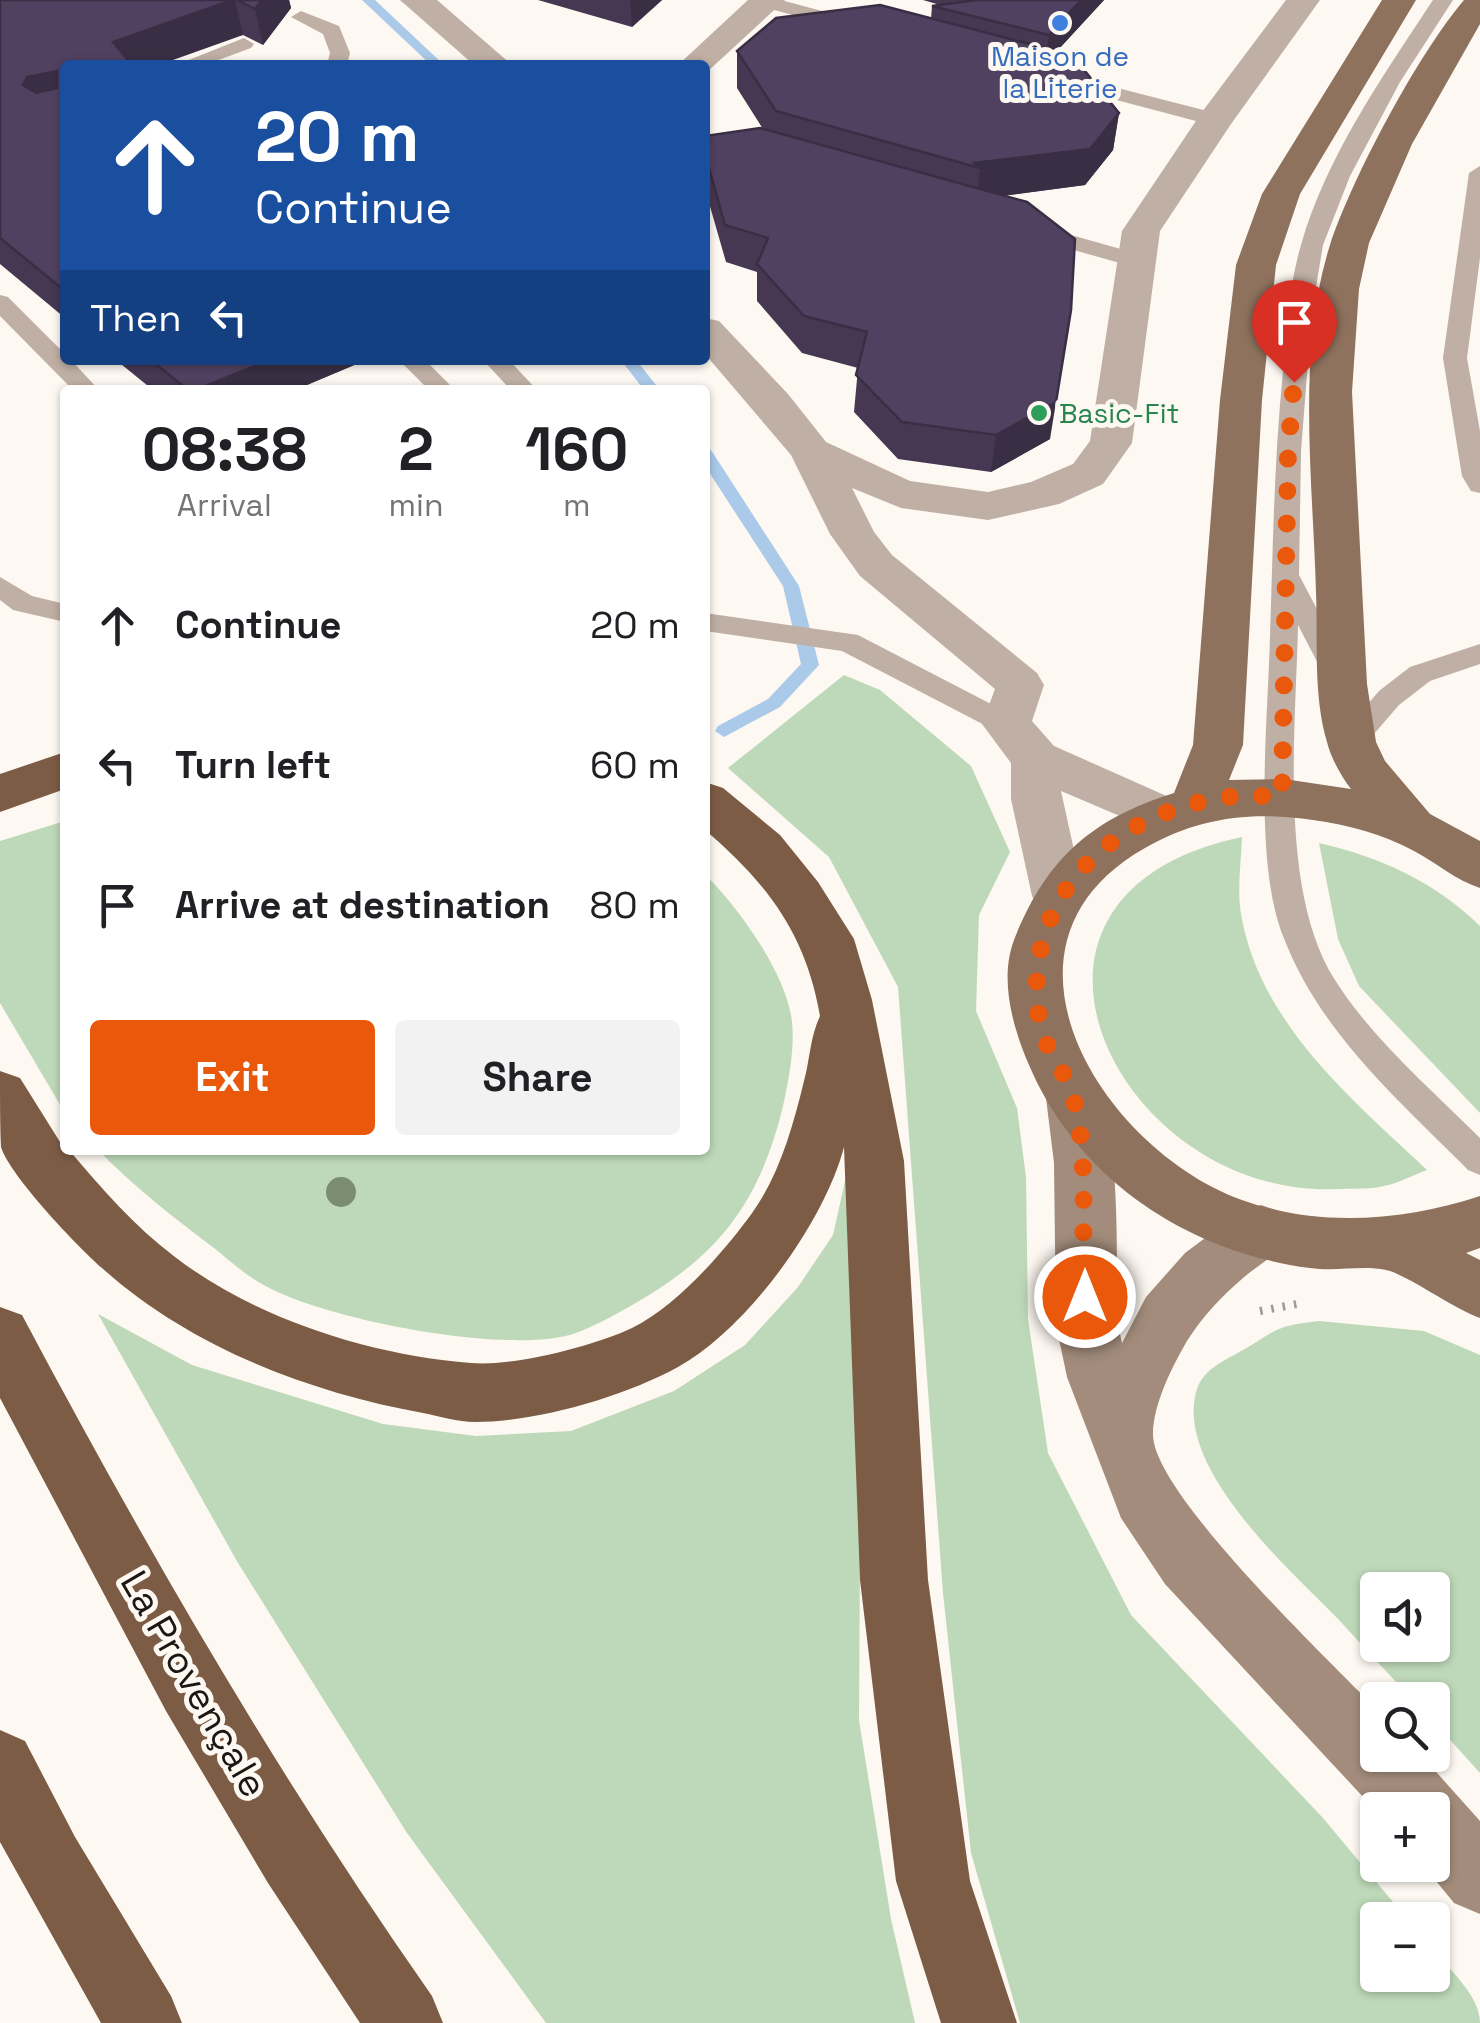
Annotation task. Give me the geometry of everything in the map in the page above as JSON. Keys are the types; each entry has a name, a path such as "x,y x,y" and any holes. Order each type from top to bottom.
{"highway":[{"path":"0,793 60,772"},
{"path":"710,804 762,848 799,896 827,939 846,1000 874,1160 894,1580 933,1881 979,2023"},
{"path":"0,1095 30,1146 94,1224 156,1278 240,1328 363,1374 474,1393 581,1378 658,1346 724,1294 771,1236 810,1168 833,1079 846,1000"},
{"name":"La Provençale","path":"0,1335 206,1711 356,1953 405,2023"},
{"path":"0,1766 50,1863 144,2023"}],"main road":[{"path":"1178,810 1218,745 1241,400 1256,264 1281,194 1396,2"},
{"path":"1411,827 1364,771 1351,742 1342,684 1331,392 1339,288 1350,244 1394,144 1412,118 1460,26 1480,2"},
{"path":"1412,118 1480,63"},
{"path":"1480,868 1411,827 1375,814 1282,795 1229,797 1178,810 1102,848 1058,896 1036,958 1040,1027 1074,1098 1116,1147 1158,1183 1214,1216 1261,1231 1336,1246 1393,1243 1480,1222"},
{"path":"1074,1098 1084,1163 1087,1324 1098,1377 1144,1496 1190,1561 1276,1658 1406,1792"},
{"path":"1121,1434 1134,1382 1174,1303 1220,1256 1261,1231"},
{"path":"1393,1243 1480,1290"},
{"path":"1450,1841 1480,1877"}],"street":[{"path":"418,0 489,60"},
{"path":"812,452 902,494 988,506 1042,494 1088,474 1111,444 1141,231 1215,120 1303,0"},
{"path":"701,60 767,1"},
{"path":"710,335 779,408 812,452 858,544 887,576 996,658 1020,685 1021,741 1058,896"},
{"path":"1021,741 1178,810"}],"lane":[{"path":"1443,0 1390,82 1356,145 1312,245 1300,312 1288,452 1284,878 1297,932 1319,983 1353,1032 1480,1160"},
{"path":"767,1 878,32"},
{"path":"302,17 332,30 340,53 338,60"},
{"path":"200,60 244,44"},
{"path":"1046,76 1215,120"},
{"path":"1480,173 1456,358 1475,476 1480,484"},
{"path":"1004,223 1134,260"},
{"path":"0,302 60,362"},
{"path":"63,365 83,385"},
{"path":"416,365 438,385"},
{"path":"501,365 520,385"},
{"path":"1284,572 1342,684"},
{"path":"0,586 24,603 60,613"},
{"path":"710,622 848,642 1021,741"},
{"path":"1351,742 1390,698 1420,674 1480,654"}],"path":[{"path":"1174,1303 1222,1332 1266,1308 1313,1301"}],"green space":[{"path":"844,675 880,690 971,766 1010,852 979,915 976,1011 1017,1108 1026,1177 1028,1319 1048,1453 1131,1615 1323,1818 1360,1862 1360,1882 1376,1882 1393,1902 1360,1902 1360,1992 1450,1992 1450,1969 1475,2003 1480,2023 1020,2023 971,1853 943,1593 898,987 829,857 728,768"},
{"path":"60,823 60,1105 0,1003 0,841"},
{"path":"1242,837 1241,914 1251,954 1267,990 1313,1056 1427,1170 1390,1185 1368,1188 1339,1189 1261,1180 1192,1147 1139,1098 1104,1039 1093,977 1109,918 1157,869"},
{"path":"1319,843 1406,873 1444,896 1480,926 1480,1113 1359,986 1338,939"},
{"path":"710,880 769,958 791,1015 789,1073 774,1140 732,1222 713,1245 664,1285 573,1334 543,1339 461,1337 326,1310 290,1297 243,1272 103,1155 710,1155"},
{"path":"851,1154 860,1546 859,1720 891,1919 915,2023 546,2023 407,1833 238,1563 98,1314 192,1365 383,1424 476,1436 571,1431 674,1391 745,1345 798,1287 833,1235"},
{"path":"1319,1321 1424,1331 1480,1355 1480,1773 1450,1740 1450,1682 1396,1682 1378,1662 1450,1662 1450,1572 1360,1572 1360,1643 1241,1516 1202,1451 1194,1419 1200,1382 1216,1365 1285,1327"}],"building":[{"path":"0,0 232,0 113,42 128,60 60,60 60,287 0,238","holes":["57,71 57,88 36,93 23,85 27,77"]},
{"path":"237,0 262,0 255,9"},
{"path":"977,0 1081,0 1049,35 932,6"},
{"path":"880,5 1072,55 1119,113 1090,149 974,163 980,168 776,111 737,51 776,18"},
{"path":"760,128 1027,202 1075,239 1071,310 1056,402 996,435 902,422 856,375 867,332 804,316 757,264 768,238 725,225 710,172 710,135"},
{"path":"157,365 257,365 208,385 182,385"}],"waterway":[{"path":"368,0 433,60"},
{"path":"632,365 648,385"},
{"path":"710,462 791,586 810,665 774,703 724,731"}],"place":[{"name":"Maison de la Literie","path":"1060,23"},
{"name":"Basic-Fit","path":"1039,413"}],"route":[{"path":"1085,1297 1084,1163 1074,1098 1040,1027 1036,958 1058,896 1102,848 1162,815 1229,797 1282,795 1288,452 1294,382"}]}
